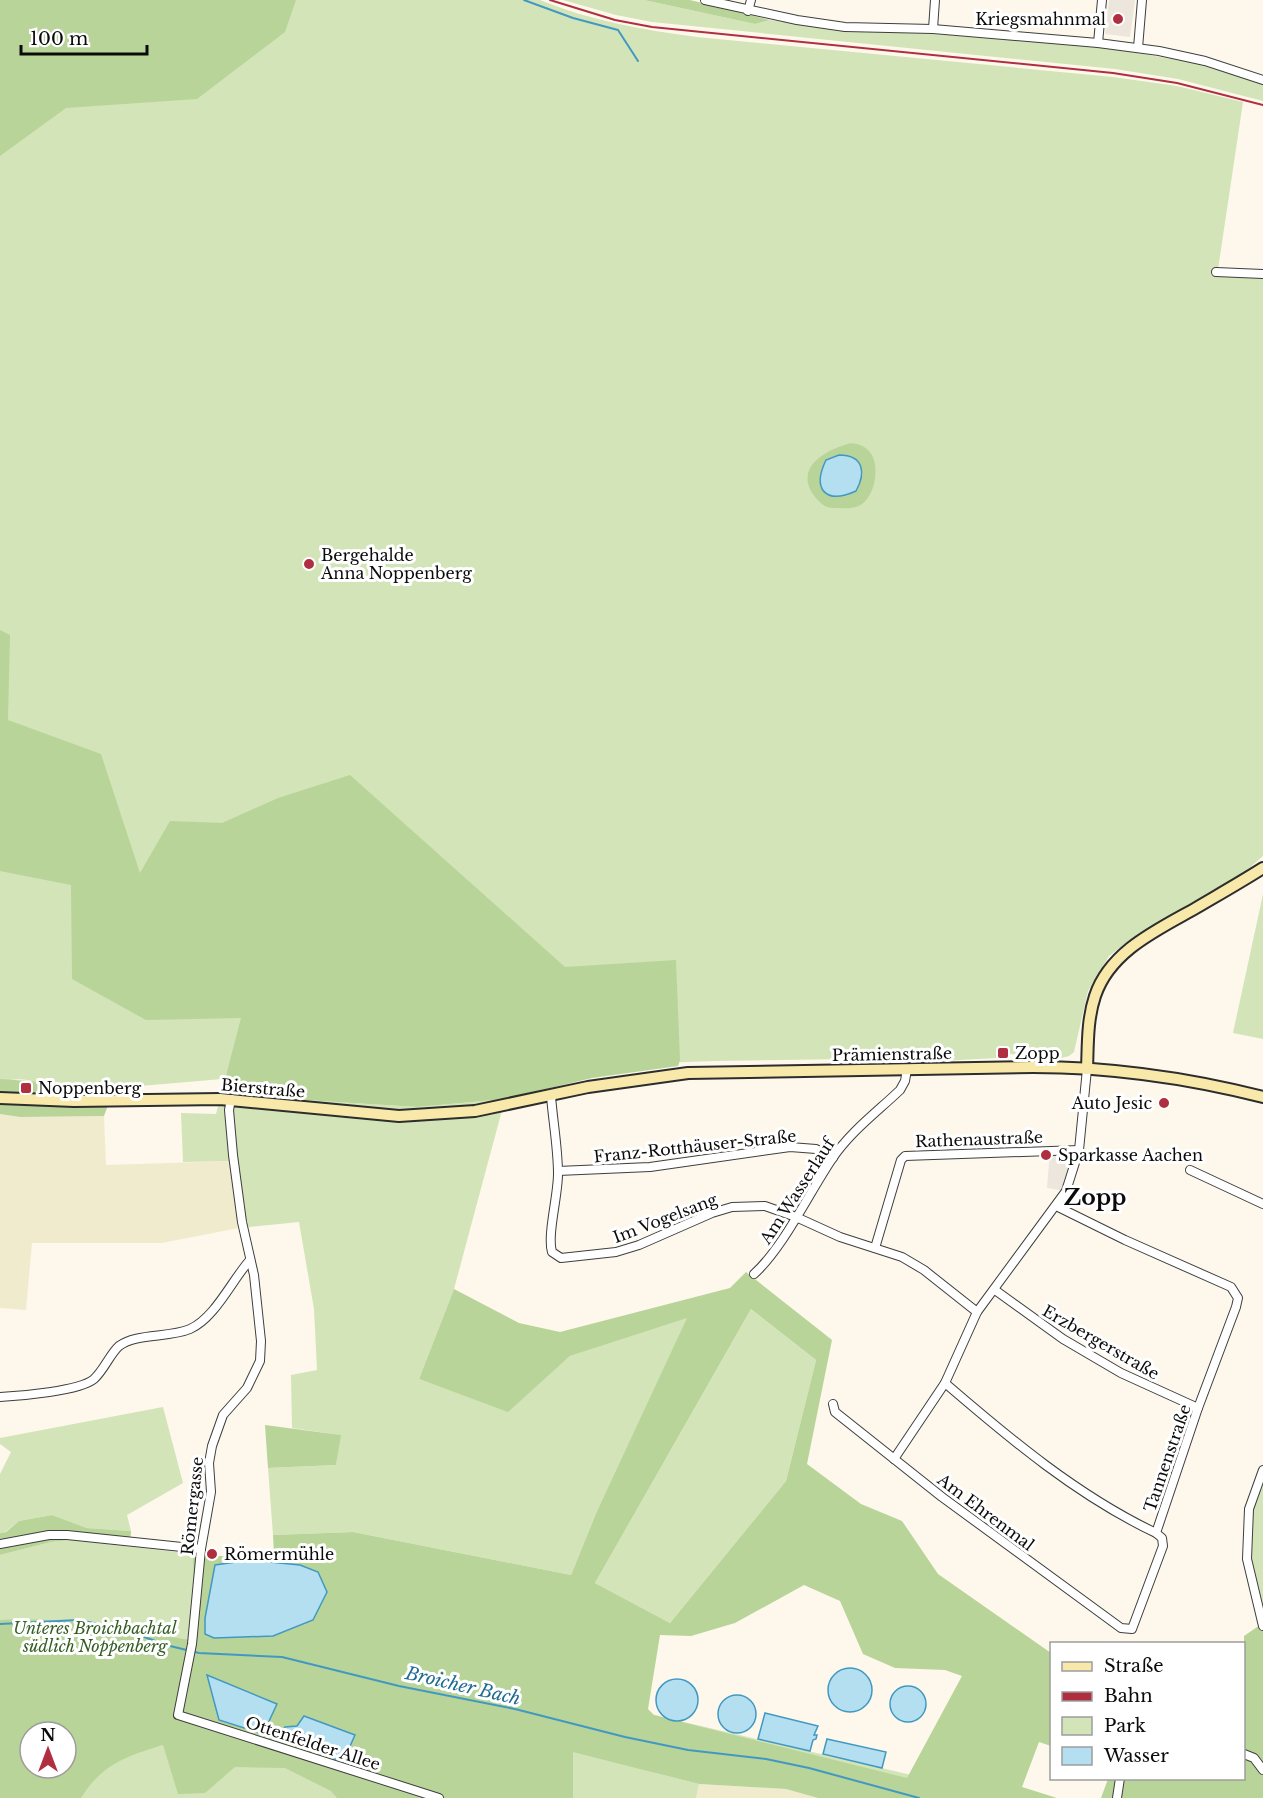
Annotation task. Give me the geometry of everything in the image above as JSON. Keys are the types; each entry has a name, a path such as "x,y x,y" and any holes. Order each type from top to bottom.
{"main road":[{"path":"1088,1069 1090,1016 1095,994 1120,957 1146,936 1263,868"},
{"name":"Prämienstraße","path":"522,1102 654,1076 688,1072 1048,1067 1148,1074 1223,1087 1263,1097"},
{"name":"Bierstraße","path":"0,1098 74,1101 166,1098 231,1099 399,1116 447,1115 522,1102"}],"street":[{"path":"705,0 748,11 845,27 933,29 1138,48 1205,61 1263,80"},
{"path":"748,11 751,0"},
{"path":"933,29 935,0"},
{"path":"1098,43 1102,0"},
{"path":"1138,48 1142,0"},
{"path":"1216,272 1263,274"},
{"name":"Am Wasserlauf","path":"754,1274 771,1255 832,1158 848,1138 900,1090 905,1081 907,1069"},
{"path":"894,1459 945,1383 977,1312 1066,1191 1079,1150 1088,1069"},
{"path":"551,1096 558,1171"},
{"name":"Römergasse","path":"178,1715 192,1644 201,1549 211,1492 209,1463 212,1446 223,1415 247,1388 260,1361 261,1341 254,1275 242,1222 233,1155 229,1110 231,1099"},
{"name":"Franz-Rotthäuser-Straße","path":"558,1171 650,1167 790,1146 816,1149 832,1158"},
{"name":"Rathenaustraße","path":"875,1248 901,1160 905,1156 1079,1150"},
{"path":"1190,1170 1263,1204"},
{"name":"Im Vogelsang","path":"558,1171 549,1244 552,1252 561,1258 616,1252 732,1207 765,1206 796,1217"},
{"name":"Tannenstraße","path":"1056,1206 1231,1287 1236,1293 1236,1307 1198,1408 1156,1533 1162,1538 1163,1546 1132,1629"},
{"path":"796,1217 840,1237 902,1257 924,1270 977,1312"},
{"path":"0,1397 73,1388 92,1382 118,1347 134,1340 193,1328 222,1298 250,1260"},
{"name":"Erzbergerstraße","path":"994,1290 1063,1339 1121,1373 1198,1408"},
{"path":"945,1383 1019,1446 1124,1518 1156,1533"},
{"name":"Am Ehrenmal","path":"833,1404 835,1412 942,1497 1121,1628 1132,1629"},
{"path":"1263,1470 1249,1509 1247,1559 1263,1626"},
{"path":"0,1544 49,1535 67,1535 201,1549"},
{"name":"Ottenfelder Allee","path":"178,1715 439,1798"},
{"path":"1245,1754 1254,1758 1263,1770"},
{"path":"1117,1798 1120,1780"}],"shaded area":[{"path":"1109,0 1135,0 1130,37 1105,34"},
{"path":"0,1114 20,1117 104,1116 106,1165 230,1161 239,1228 162,1243 32,1243 26,1310 0,1308"},
{"path":"1050,1150 1079,1150 1066,1191 1047,1188"},
{"path":"699,1784 786,1789 818,1798 696,1798"}],"green space":[{"path":"0,0 540,0 598,19 637,28 697,37 1113,77 1177,86 1243,102 1217,276 1263,278 1263,856 1225,885 1130,940 1109,956 1088,991 1074,1052 1057,1059 1011,1054 998,1058 920,1062 919,1058 716,1061 234,1078 140,1086 139,1083 55,1085 23,1079 0,1082"},
{"path":"0,0 296,0 285,32 197,99 66,108 0,156"},
{"path":"563,0 644,0 755,24 770,20 849,31 921,33 1097,46 1195,63 1263,84 1263,101 1178,79 1115,69 652,22 616,15"},
{"path":"644,0 690,0 770,20 755,24"},
{"path":"851,443 868,450 875,462 875,478 871,493 867,499 855,507 827,507 819,502 811,491 808,473 818,459 825,454"},
{"path":"0,630 10,635 8,720 101,754 140,873 170,821 222,823 278,798 350,775 565,967 676,960 680,1060 678,1066 592,1078 505,1099 417,1107 304,1100 222,1091 241,1018 146,1020 72,979 71,885 0,871"},
{"path":"1263,894 1263,1039 1233,1033"},
{"path":"0,1079 72,1084 116,1084 104,1116 20,1117 0,1114"},
{"path":"222,1091 304,1100 417,1107 505,1099 454,1289 419,1379 508,1411 570,1356 688,1317 597,1511 571,1575 353,1532 273,1535 268,1468 336,1465 340,1435 292,1428 291,1375 317,1370 314,1309 299,1222 239,1228 230,1161 183,1162 181,1113 216,1114"},
{"path":"746,1272 832,1340 807,1464 861,1504 902,1521 938,1574 1050,1652 1050,1746 1039,1742 1022,1787 1057,1798 818,1798 786,1789 699,1784 573,1752 573,1798 337,1798 331,1791 285,1768 235,1767 205,1793 178,1794 163,1745 116,1763 89,1786 81,1798 0,1798 0,1620 74,1622 196,1641 193,1557 274,1554 273,1535 353,1532 571,1575 597,1511 687,1318 570,1356 508,1412 419,1379 454,1289 519,1323 560,1332 730,1288","holes":["751,1309 816,1360 786,1481 670,1623 595,1583","804,1585 840,1601 863,1654 895,1668 945,1670 962,1676 907,1778 654,1715 648,1709 660,1635 691,1636 735,1623","297,1726 343,1762 277,1736 285,1727"]},
{"path":"751,1309 816,1360 786,1481 670,1623 595,1583"},
{"path":"163,1407 183,1483 127,1515 131,1531 87,1528 52,1515 19,1521 5,1532 0,1533 0,1474 11,1452 0,1444 0,1438"},
{"path":"265,1425 341,1435 336,1465 268,1468"},
{"path":"1263,1481 1263,1610 1251,1560 1253,1509"},
{"path":"52,1515 87,1528 131,1531 130,1546 71,1540 51,1542 0,1555 0,1533 6,1532 19,1521"},
{"name":"Unteres Broichbachtal südlich Noppenberg","path":"71,1540 187,1553 193,1557 195,1566 196,1641 277,1704 534,1687 1010,1798 812,1788 656,1773 699,1784 696,1798 573,1798 572,1755 558,1798 0,1798 0,1555 51,1542"},
{"path":"1263,1623 1263,1798 1101,1798 1108,1780 1245,1780 1244,1636"}],"water":[{"path":"839,455 854,458 858,462 861,466 861,478 856,491 845,495 829,495 821,486 822,470 826,460"},
{"path":"250,1560 300,1565 318,1572 327,1592 313,1620 273,1636 214,1638 205,1634 205,1618 215,1565"},
{"path":"850,1668 866,1674 872,1690 866,1706 850,1712 834,1706 828,1690 834,1674"},
{"path":"207,1675 277,1704 263,1734 219,1720"},
{"path":"677,1679 692,1685 698,1700 692,1715 677,1721 662,1715 656,1700 662,1685"},
{"path":"908,1686 921,1691 926,1704 921,1717 908,1722 895,1717 890,1704 895,1691"},
{"path":"737,1695 751,1700 756,1714 751,1728 737,1733 723,1728 718,1714 723,1700"},
{"path":"765,1713 818,1726 814,1735 817,1735 816,1739 813,1740 810,1751 758,1739"},
{"path":"304,1716 355,1735 343,1762 277,1736 285,1727 297,1726"},
{"path":"827,1739 886,1752 882,1768 823,1754"}],"waterway":[{"path":"524,0 573,18 618,30 638,61"},
{"name":"Broicher Bach","path":"0,1624 78,1620 120,1628 166,1645 199,1653 282,1657 399,1686 515,1709 625,1737 688,1750 766,1759 809,1768 919,1798"}],"railway":[{"path":"550,0 615,20 652,27 1113,73 1177,83 1263,105"}],"place":[{"name":"Kriegsmahnmal","path":"1118,19"},
{"name":"Bergehalde Anna Noppenberg","path":"309,564"},
{"name":"Zopp","path":"1003,1053"},
{"name":"Noppenberg","path":"26,1088"},
{"name":"Auto Jesic","path":"1164,1103"},
{"name":"Sparkasse Aachen","path":"1046,1155"},
{"name":"Römermühle","path":"212,1554"}],"district":[{"name":"Zopp","path":"1095,1197"}]}
